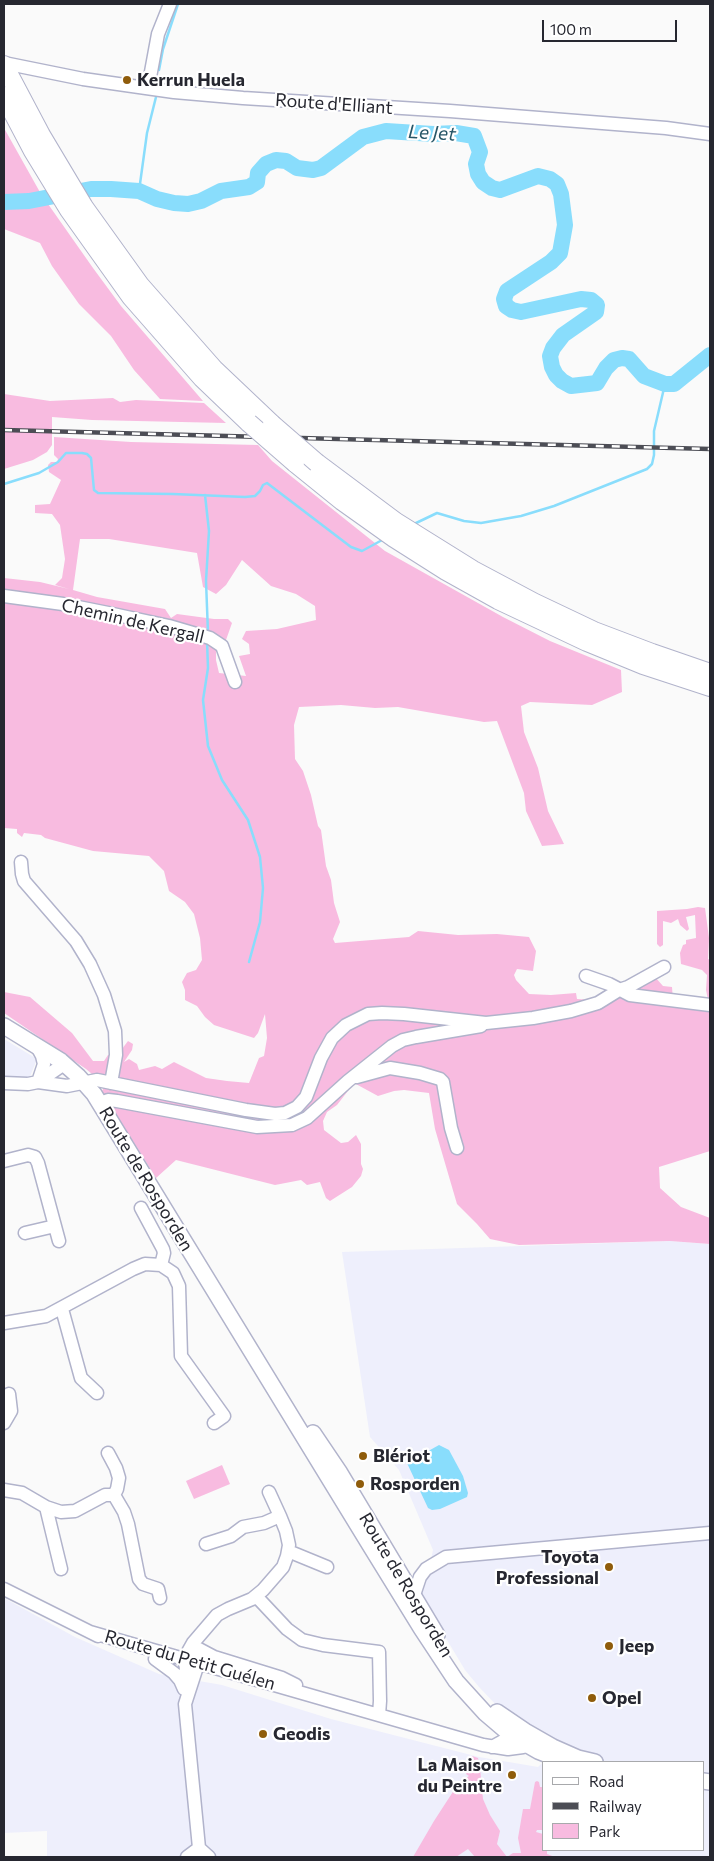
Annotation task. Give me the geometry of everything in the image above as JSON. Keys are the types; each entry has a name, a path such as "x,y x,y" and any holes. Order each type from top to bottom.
{"highway":[{"path":"4,64 8,90 49,178 167,317 214,369 272,424 317,463 396,522 473,570 535,603 594,631 710,673"},
{"path":"8,90 54,158 76,208 131,297 202,378 249,423 295,463 342,501 394,538 446,571 498,600 587,642 643,665 710,687"}],"main road":[{"name":"Route de Rosporden","path":"4,1026 64,1064 84,1082 100,1103 448,1671 472,1700 521,1737 564,1761"},
{"name":"Route de Rosporden","path":"258,1361 301,1417 340,1473 454,1665 468,1683 521,1737 591,1761"}],"street":[{"path":"148,88 158,34 170,4"},
{"name":"Route d'Elliant","path":"4,64 82,79 243,98 450,111 666,128 710,129"},
{"name":"Route d'Elliant","path":"666,128 710,134"},
{"name":"Chemin de Kergall","path":"4,596 108,612 169,626 210,638 222,646 235,682"},
{"path":"21,862 24,880 76,941 90,964 104,996 115,1031 116,1054 111,1082"},
{"path":"38,1082 61,1086 97,1080 246,1110 275,1114 297,1107 306,1097 324,1052 332,1038 357,1018 368,1014 382,1013 486,1023 570,1011 598,1003 664,967"},
{"path":"586,976 609,984 630,995 710,1004"},
{"path":"100,1103 111,1100 235,1123 284,1127 298,1124 307,1118 379,1054 403,1040 480,1027 486,1023"},
{"path":"36,1046 44,1064 38,1082"},
{"path":"4,1083 32,1084 64,1064"},
{"path":"352,1078 390,1068 426,1074 440,1079 443,1082 451,1128 457,1148"},
{"path":"4,1161 28,1155 35,1157 59,1242"},
{"path":"141,1208 163,1250 161,1265"},
{"path":"25,1234 55,1226"},
{"path":"4,1323 46,1316 133,1269 145,1264 161,1265 173,1273 179,1286 181,1356 224,1416 214,1423"},
{"path":"62,1309 81,1378 97,1393"},
{"path":"4,1423 11,1411 9,1394"},
{"path":"108,1453 120,1478 114,1496"},
{"path":"335,1489 340,1473"},
{"path":"4,1490 22,1493 46,1507 61,1512 75,1511 105,1495 114,1496 119,1502 128,1524 139,1579 143,1584 158,1589 160,1598"},
{"path":"184,1686 197,1643 217,1615 256,1596 283,1567 288,1551 288,1537 268,1492"},
{"path":"46,1507 61,1569"},
{"path":"206,1544 231,1536 243,1527 264,1523 280,1516"},
{"path":"414,1595 420,1577 426,1569 446,1557 710,1533"},
{"path":"288,1551 327,1568"},
{"name":"Route du Petit Guélen","path":"4,1590 119,1646 156,1659 191,1665 310,1694 459,1739 492,1747 521,1737"},
{"path":"256,1596 287,1629 302,1640 322,1645 379,1652 380,1701 378,1715"},
{"name":"Route du Petit Guélen","path":"90,1632 191,1665"},
{"name":"Route du Petit Guélen","path":"197,1643 214,1657 282,1678 310,1694"},
{"name":"Route du Petit Guélen","path":"156,1659 174,1673 184,1686 199,1848"},
{"path":"185,1704 191,1665"},
{"path":"187,1857 199,1848 209,1857"}],"shaded area":[{"path":"4,1039 37,1059 29,1079 4,1077"},
{"path":"670,1241 710,1244 710,1857 47,1857 47,1831 4,1833 4,1598 75,1637 159,1674 222,1685 331,1719 479,1757 538,1767 542,1763 542,1851 704,1851 704,1761 544,1761 560,1745 502,1711 465,1670 420,1595 428,1573 433,1550 399,1470 370,1437 342,1252"}],"green space":[{"path":"4,128 41,194 93,268 121,306 203,401 160,399 134,370 111,336 79,304 52,266 40,243 4,229"},
{"path":"4,394 50,401 113,398 120,402 136,400 204,403 226,423 92,420 52,417 52,445 47,452 33,460 4,469"},
{"path":"54,437 131,442 258,445 272,461 385,551 550,641 621,670 622,692 592,705 530,702 521,706 524,732 538,768 548,811 564,844 542,846 526,811 524,793 497,721 484,722 398,707 375,708 341,705 299,707 294,725 295,759 303,771 318,826 321,830 326,866 340,922 333,939 335,943 409,937 418,931 458,935 497,934 529,937 536,951 533,971 517,969 514,975 516,980 529,994 576,993 577,999 593,1000 655,977 663,986 672,987 673,1000 710,1008 710,1151 659,1167 660,1188 681,1207 710,1218 710,1244 670,1241 519,1245 490,1239 457,1204 435,1129 429,1093 404,1090 378,1096 354,1083 337,1105 327,1112 323,1121 324,1130 341,1143 348,1142 356,1135 361,1144 361,1164 363,1169 361,1176 352,1187 330,1201 326,1198 320,1182 307,1185 301,1180 275,1185 176,1160 156,1178 102,1091 105,1085 86,1069 4,1013 4,992 30,997 72,1033 93,1061 104,1061 108,1055 122,1049 128,1041 133,1044 132,1050 124,1062 129,1059 137,1064 139,1070 155,1066 162,1069 174,1062 206,1078 227,1081 249,1083 259,1058 264,1056 267,1038 265,1014 258,1033 254,1038 214,1025 197,1006 185,1000 185,990 182,982 187,973 196,970 202,960 200,938 194,914 185,902 169,891 164,871 149,856 93,851 45,838 41,835 24,833 22,837 17,833 17,829 4,828 4,578 40,582 69,589 55,585 62,578 65,559 60,525 52,514 35,513 35,505 50,504 61,480 49,472 48,465 51,462 57,462 58,459 54,455","holes":["80,539 109,539 197,553 203,587 216,594 226,585 242,560 271,586 296,594 315,606 316,620 277,629 246,631 242,639 249,644 250,654 239,656 246,676 219,673 216,660 216,645 226,640 232,623 228,619 177,614 171,618 165,609 97,597 73,590"]},
{"path":"705,908 709,938 710,999 708,1000 706,990 707,975 702,970 681,964 680,953 683,945 686,944 686,940 696,938 695,915 686,917 689,929 687,931 680,925 678,919 671,923 663,921 663,945 660,947 657,944 657,911"},
{"path":"222,1465 230,1484 194,1499 186,1481"},
{"path":"468,1757 478,1758 483,1799 500,1831 497,1844 507,1857 475,1857 468,1849 456,1857 413,1857 458,1784 469,1776 466,1774 466,1770 469,1763"},
{"path":"537,1781 540,1787 542,1787 542,1830 537,1830 536,1832 542,1834 542,1851 547,1851 547,1854 555,1857 507,1857 513,1853 521,1853 518,1838 523,1809 530,1809 535,1782"}],"water":[{"path":"439,1445 449,1450 463,1476 468,1493 467,1497 440,1509 432,1510 428,1508 407,1463"}],"waterway":[{"path":"159,70 163,49 178,4"},
{"path":"139,191 147,133 156,97"},
{"name":"Le Jet","path":"4,202 29,201 91,189 111,189 139,191 157,199 188,204 201,201 221,191 249,187 257,182 258,173 266,164 276,160 286,161 297,168 313,170 321,168 363,137 386,131 433,134 456,133 474,136 480,152 476,164 478,174 483,182 492,188 500,190 538,176 550,179 557,184 561,194 565,225 560,253 551,262 507,291 504,299 506,306 521,312 581,299 591,300 597,305 596,312 563,335 553,348 550,356 552,367 562,381 571,386 597,383 606,368 614,360 622,358 629,359 644,376 665,384 674,384 710,355"},
{"path":"414,524 437,513 464,521 481,523 521,516 554,506 647,469 652,464 654,455 654,431 665,384"},
{"path":"4,484 39,473 58,462 66,453 82,453 87,454 91,458 94,490 98,493 245,497 255,496 263,485 267,483 351,547 362,551 384,539"},
{"path":"205,495 209,531 206,581 208,633"},
{"path":"207,641 208,668 203,700 208,746 222,780 248,820 260,857 263,888 260,922 249,962"}],"railway":[{"path":"4,430 710,449"}],"place":[{"name":"Kerrun Huela","path":"127,80"},
{"name":"Blériot","path":"363,1456"},
{"name":"Rosporden","path":"360,1484"},
{"name":"Toyota Professional","path":"609,1567"},
{"name":"Jeep","path":"609,1646"},
{"name":"Opel","path":"592,1698"},
{"name":"Geodis","path":"263,1734"},
{"name":"La Maison du Peintre","path":"512,1775"}]}
